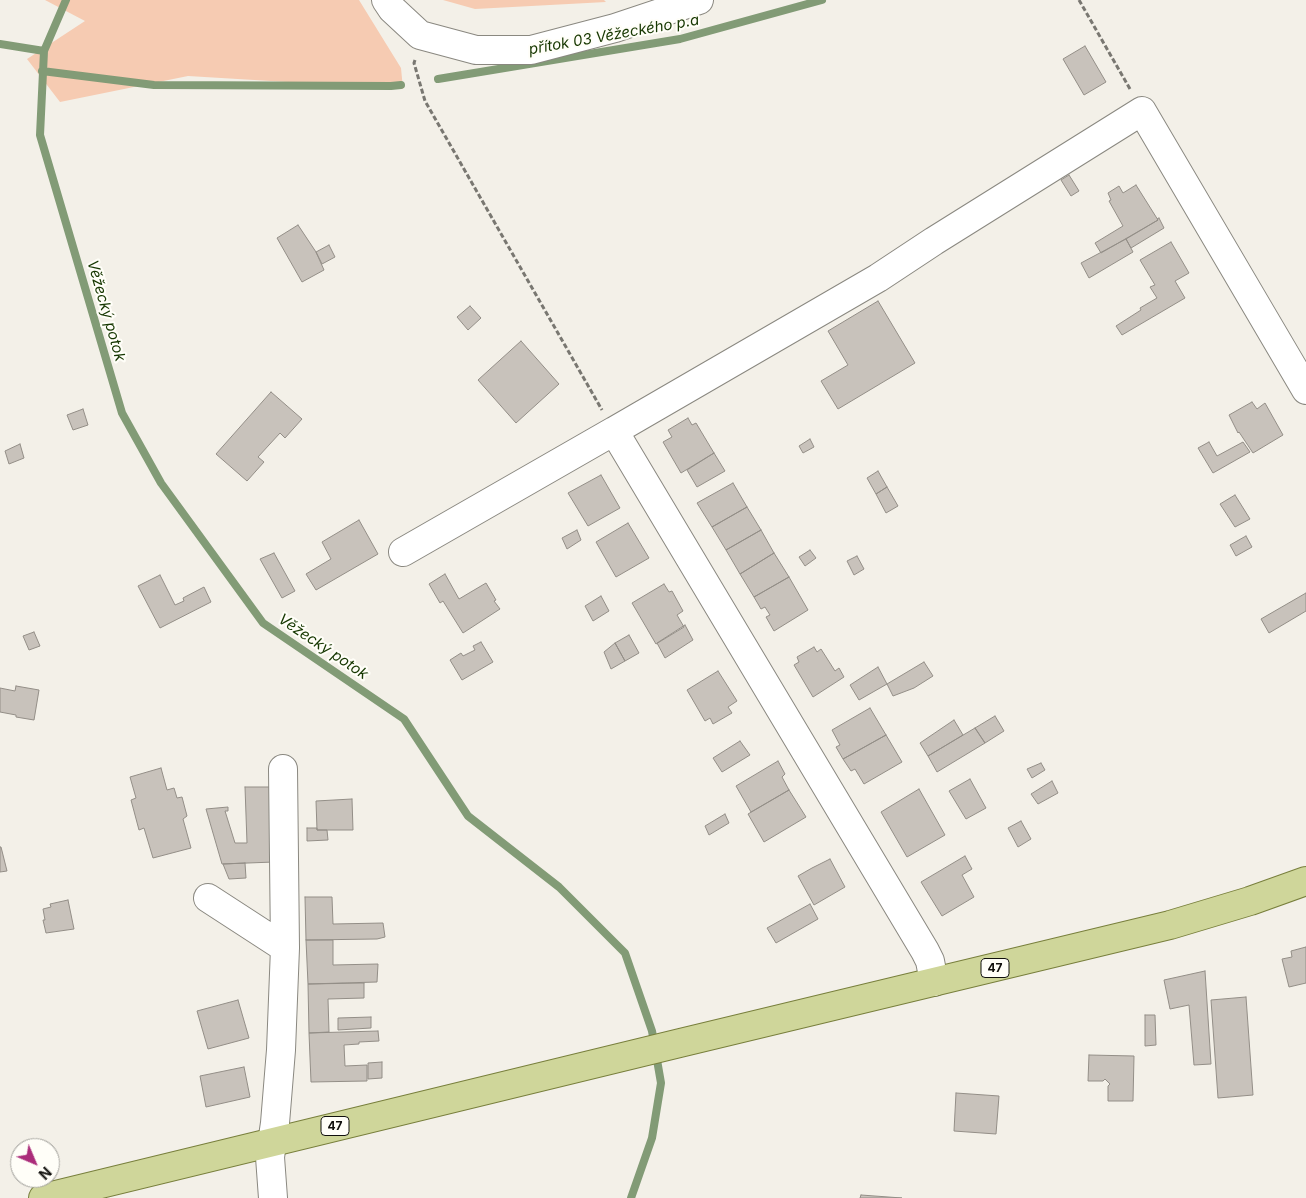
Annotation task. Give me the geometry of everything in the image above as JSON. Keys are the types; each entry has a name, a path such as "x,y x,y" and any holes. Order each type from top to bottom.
{"main road":[{"name":"47","path":"43,1198 1170,925 1250,901 1306,881"}],"street":[{"path":"386,0 392,9 420,35 476,50 531,50 615,28 699,0"},
{"path":"403,552 878,278 1142,111 1306,390"},
{"path":"614,431 925,951 930,961 934,982"},
{"path":"273,1198 270,1157 281,1050 285,948 283,769"},
{"path":"208,898 285,948"}],"path":[{"path":"1079,0 1142,111"},
{"path":"420,35 414,63 425,101 614,431"}],"shaded area":[{"path":"45,0 359,0 401,68 403,89 188,76 60,102 27,59 85,21"},
{"path":"443,0 604,0 606,2 475,9"}],"building":[{"path":"1085,46 1106,82 1084,95 1063,59"},
{"path":"1069,175 1079,191 1071,196 1061,180"},
{"path":"1136,185 1158,220 1101,253 1095,243 1123,226 1109,201 1111,200 1108,193 1119,186 1123,193"},
{"path":"1159,218 1164,228 1131,248 1126,239"},
{"path":"298,225 316,252 324,270 302,282 277,238"},
{"path":"1126,239 1133,252 1089,278 1081,263"},
{"path":"1171,242 1189,273 1175,281 1185,298 1122,335 1116,326 1157,298 1150,287 1155,285 1140,260"},
{"path":"329,245 335,257 322,264 316,252"},
{"path":"878,301 915,363 838,409 821,381 848,365 828,331"},
{"path":"470,306 481,318 468,330 457,317"},
{"path":"521,341 559,384 516,423 478,380"},
{"path":"271,392 302,419 285,438 280,433 258,457 264,462 247,481 216,454"},
{"path":"1252,402 1257,409 1265,403 1283,435 1253,453 1238,433 1229,415"},
{"path":"83,409 88,425 73,430 67,415"},
{"path":"688,418 692,425 696,423 714,453 681,473 663,442 672,437 668,430"},
{"path":"810,439 814,447 803,453 799,446"},
{"path":"1209,442 1217,456 1243,442 1250,452 1213,473 1198,448"},
{"path":"20,444 24,458 9,464 5,451"},
{"path":"714,453 725,471 697,487 687,470"},
{"path":"878,471 887,487 876,494 867,478"},
{"path":"601,475 620,508 588,526 568,493"},
{"path":"733,483 747,507 712,527 697,503"},
{"path":"887,487 898,506 886,513 876,494"},
{"path":"1235,495 1250,519 1235,527 1220,504"},
{"path":"747,507 761,530 726,550 712,527"},
{"path":"359,520 378,554 316,590 306,574 331,559 322,542"},
{"path":"628,523 649,558 616,577 596,542"},
{"path":"577,530 581,540 567,549 562,538"},
{"path":"761,530 774,553 740,574 726,550"},
{"path":"1246,536 1252,547 1236,556 1230,545"},
{"path":"810,550 816,558 805,566 799,557"},
{"path":"274,553 295,591 282,598 260,559"},
{"path":"774,553 789,577 754,597 740,574"},
{"path":"857,556 864,569 854,575 847,561"},
{"path":"445,574 459,599 486,583 500,609 463,633 443,601 440,603 429,584"},
{"path":"160,575 175,605 184,601 183,598 204,587 211,602 160,628 138,586"},
{"path":"789,577 808,610 774,631 766,617 770,615 765,607 761,609 754,597"},
{"path":"664,584 669,592 672,591 683,611 677,615 684,627 656,644 632,603"},
{"path":"1306,593 1306,611 1269,633 1261,619"},
{"path":"601,596 609,611 593,621 585,606"},
{"path":"685,625 693,640 665,658 657,643"},
{"path":"34,632 40,646 29,650 23,636"},
{"path":"629,635 639,653 625,661 615,643"},
{"path":"481,642 493,662 462,680 450,660 461,653 463,656 475,650 473,646"},
{"path":"615,643 625,661 611,669 604,652"},
{"path":"814,647 817,652 821,649 835,671 839,668 844,677 813,697 794,665 799,662 797,657"},
{"path":"924,662 933,676 914,688 893,696 887,684"},
{"path":"878,667 887,684 859,700 850,685"},
{"path":"718,671 737,701 728,707 732,713 713,724 710,718 705,721 687,690"},
{"path":"16,686 39,690 34,720 0,712 0,688 15,691"},
{"path":"870,708 886,735 843,759 836,747 840,745 832,730"},
{"path":"995,716 1004,731 985,743 975,728"},
{"path":"954,720 963,735 928,756 920,743"},
{"path":"975,728 985,743 937,772 928,756"},
{"path":"886,735 902,762 864,784 855,769 851,771 843,759"},
{"path":"740,741 750,755 722,772 713,758"},
{"path":"778,761 785,774 782,777 789,790 751,812 736,786"},
{"path":"1041,763 1045,770 1032,778 1027,769"},
{"path":"161,768 167,790 174,788 177,798 182,797 187,816 183,819 191,848 153,858 144,828 139,830 131,800 136,798 130,777"},
{"path":"970,779 986,808 966,819 949,791"},
{"path":"1052,781 1058,793 1038,804 1031,794"},
{"path":"245,787 272,787 274,862 222,864 206,809 228,807 228,811 225,811 235,843 247,843"},
{"path":"919,789 945,835 907,857 881,812"},
{"path":"789,790 806,817 764,842 748,814"},
{"path":"352,799 353,830 317,830 316,801"},
{"path":"725,814 729,823 709,835 705,826"},
{"path":"1021,821 1031,839 1018,847 1008,828"},
{"path":"307,828 327,830 328,840 307,841"},
{"path":"0,847 7,871 0,872"},
{"path":"965,856 972,869 962,875 974,897 942,916 921,882"},
{"path":"830,859 845,887 814,905 798,876"},
{"path":"245,863 246,878 229,879 223,864"},
{"path":"305,897 332,897 333,924 383,923 385,937 377,939 306,940"},
{"path":"68,900 74,929 46,933 43,909 51,907 50,904"},
{"path":"810,904 818,919 776,943 767,928"},
{"path":"306,940 333,940 333,965 378,964 377,982 308,984"},
{"path":"1306,947 1306,983 1289,987 1282,959 1292,957 1291,951"},
{"path":"1205,971 1211,1064 1194,1065 1189,1005 1170,1009 1164,980"},
{"path":"364,983 364,998 328,999 329,1032 309,1033 308,984"},
{"path":"1246,997 1253,1095 1218,1098 1211,1000"},
{"path":"238,1000 249,1038 208,1049 197,1011"},
{"path":"1145,1015 1155,1015 1156,1045 1145,1046"},
{"path":"371,1017 371,1028 338,1030 338,1018"},
{"path":"378,1031 379,1041 344,1045 345,1066 367,1065 367,1081 311,1082 309,1033"},
{"path":"1089,1055 1134,1056 1133,1101 1108,1101 1108,1086 1110,1084 1105,1079 1103,1081 1088,1081"},
{"path":"382,1062 382,1078 368,1079 368,1063"},
{"path":"244,1067 250,1097 206,1107 200,1076"},
{"path":"956,1093 999,1096 996,1134 954,1131"},
{"path":"861,1195 902,1198 860,1198"}],"waterway":[{"name":"Věžecký potok","path":"66,0 44,51 40,135 122,413 161,483 263,623 404,719 468,816 559,887 625,953 652,1031 661,1083 652,1138 631,1198"},
{"name":"přítok 03 Věžeckého p.a","path":"438,79 680,39 822,0"},
{"path":"0,44 44,51"},
{"name":"přítok 03 Věžeckého p.a","path":"42,71 154,85 401,85"}]}
